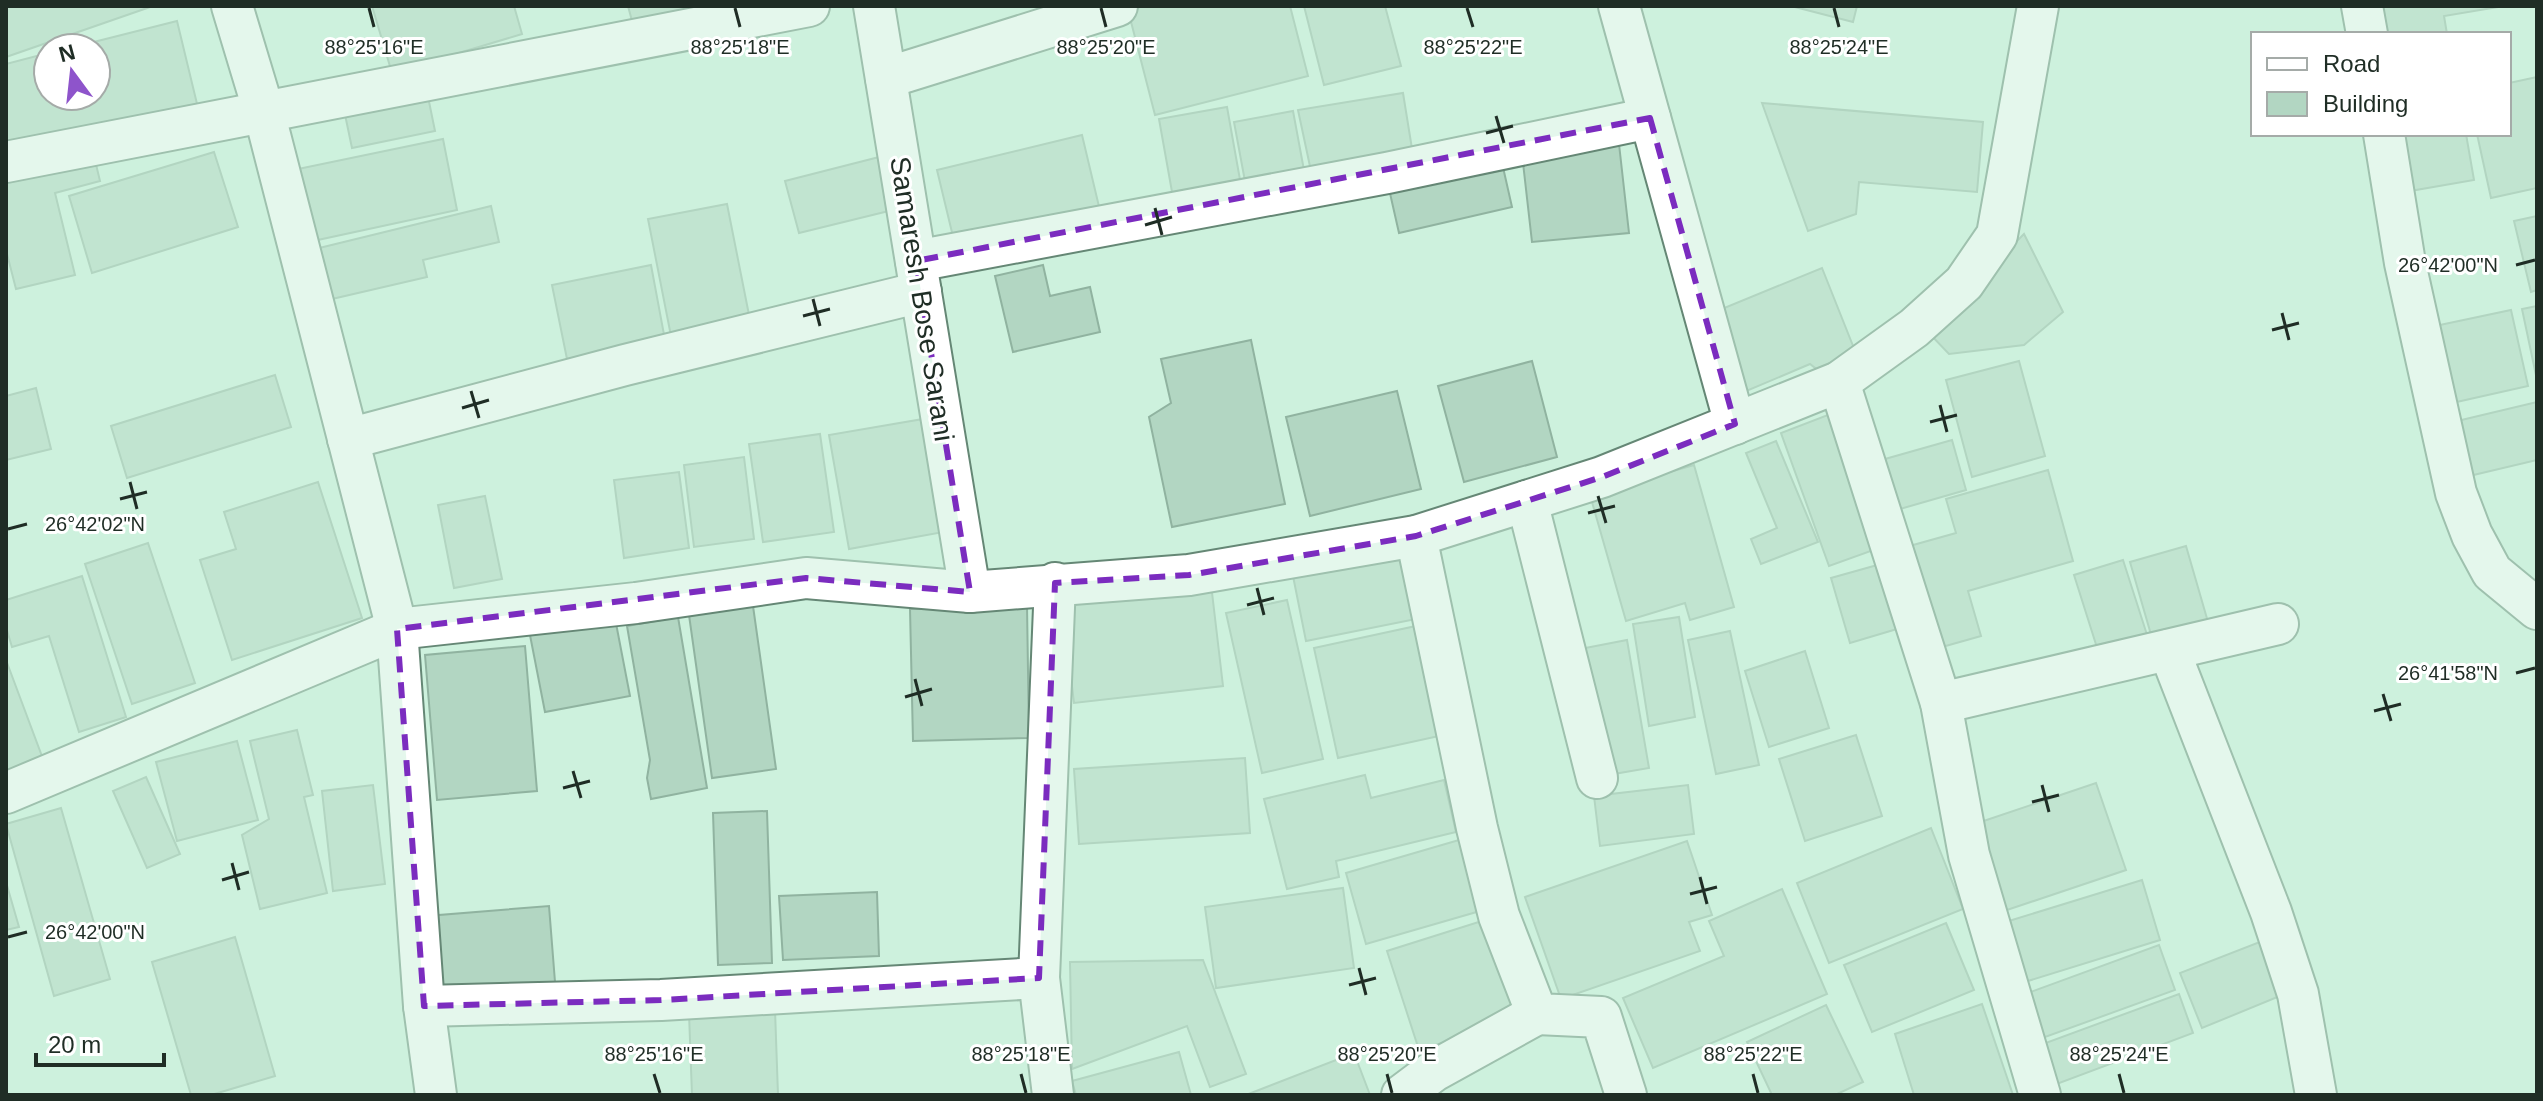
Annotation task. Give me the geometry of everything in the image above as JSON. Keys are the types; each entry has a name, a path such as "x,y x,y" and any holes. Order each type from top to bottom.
{"street":[{"path":"232,6 264,112 397,629 424,1006 436,1095"},
{"path":"6,162 809,6"},
{"name":"Samaresh Bose Sarani","path":"874,6 970,592"},
{"path":"886,78 1117,6"},
{"path":"1619,6 1735,424"},
{"path":"6,793 397,629 636,603 806,578 970,592 1189,575 1416,536 1602,477 1839,382 1914,328 1964,283 1997,235 2038,6"},
{"path":"2362,6 2367,32"},
{"path":"348,439 625,365 918,277 1650,118"},
{"path":"2384,136 2405,263 2456,493 2472,535 2492,572 2533,602"},
{"path":"1839,382 1941,703 1969,855 2040,1095"},
{"path":"1527,501 1597,778"},
{"path":"1416,536 1477,828 1499,916 1537,1014"},
{"path":"1053,1095 1039,978 1055,583"},
{"path":"1941,703 2278,624"},
{"path":"2169,650 2271,912 2298,994 2316,1095"},
{"path":"424,1006 661,1000 1039,978"},
{"path":"1402,1095 1434,1071 1537,1014 1601,1017 1626,1095"}],"highlighted area":[{"path":"1650,118 1735,424 1602,477 1416,536 1189,575 1055,583 1039,978 661,1000 424,1006 397,629 806,578 970,592 916,261"}],"building":[{"path":"6,6 153,6 78,32 32,32 32,48 6,57"},
{"path":"372,6 514,6 522,34 392,73"},
{"path":"628,6 728,6 635,32"},
{"path":"1144,6 1290,6 1308,76 1155,115 1128,10"},
{"path":"1304,6 1385,6 1401,66 1324,85"},
{"path":"1791,6 1857,6 1853,22"},
{"path":"2379,6 2504,6 2444,16 2447,32 2384,32"},
{"path":"177,21 198,108 6,156 6,64 32,57 32,112 112,112 112,37"},
{"path":"2537,77 2537,188 2491,198 2477,136 2511,136 2511,83"},
{"path":"426,87 435,131 352,148 343,105"},
{"path":"1403,93 1413,155 1311,171 1298,110"},
{"path":"1762,103 1983,122 1977,192 1859,182 1856,214 1808,231"},
{"path":"1227,107 1242,191 1174,203 1159,119"},
{"path":"1293,111 1306,181 1247,192 1234,122"},
{"path":"1082,135 1101,215 956,249 937,170"},
{"path":"2400,136 2466,136 2474,180 2410,191"},
{"path":"443,139 457,210 313,241 298,169"},
{"path":"1619,144 1629,233 1532,242 1522,154"},
{"path":"93,152 100,181 55,193 75,275 16,289 6,250 6,174"},
{"path":"214,152 238,227 92,273 69,196"},
{"path":"1500,154 1512,207 1399,233 1387,180"},
{"path":"887,155 901,208 799,233 785,181"},
{"path":"727,204 751,325 672,341 648,219"},
{"path":"491,206 499,242 423,260 427,277 319,302 307,251"},
{"path":"2537,216 2537,290 2531,292 2514,221"},
{"path":"2024,234 2063,312 2024,345 1949,354 1927,331"},
{"path":"651,265 665,340 567,359 552,285"},
{"path":"1043,265 1050,296 1090,287 1100,332 1013,352 995,276"},
{"path":"1822,268 1857,356 1819,371 1810,364 1744,392 1712,313"},
{"path":"2537,306 2537,380 2522,309"},
{"path":"2511,310 2528,386 2452,403 2435,326"},
{"path":"1251,340 1285,504 1172,527 1149,417 1171,403 1161,359"},
{"path":"1532,361 1557,457 1464,482 1438,386"},
{"path":"2019,361 2045,456 1972,477 1946,380"},
{"path":"275,375 291,427 127,478 111,426"},
{"path":"36,388 51,449 6,460 6,396"},
{"path":"1397,391 1421,489 1310,516 1286,417"},
{"path":"2537,402 2537,460 2465,477 2453,422"},
{"path":"1833,413 1882,547 1829,566 1781,433"},
{"path":"929,418 949,531 849,549 829,435"},
{"path":"820,434 834,532 763,542 749,444"},
{"path":"1952,440 1966,490 1893,511 1878,461"},
{"path":"1776,441 1818,542 1761,564 1751,539 1777,528 1746,453"},
{"path":"744,457 754,539 694,547 684,465"},
{"path":"1694,465 1734,607 1690,620 1685,603 1626,621 1590,495"},
{"path":"2048,470 2073,561 1968,591 1981,636 1935,649 1906,547 1956,533 1946,499"},
{"path":"679,472 689,548 624,558 614,480"},
{"path":"318,482 362,618 232,660 200,560 236,549 224,512"},
{"path":"485,496 502,579 454,588 438,505"},
{"path":"148,543 195,683 132,704 85,564"},
{"path":"2186,546 2208,622 2152,638 2130,562"},
{"path":"1403,555 1416,619 1306,641 1293,576"},
{"path":"2123,560 2149,641 2100,657 2074,575"},
{"path":"1888,562 1907,626 1850,643 1831,578"},
{"path":"82,576 126,717 79,732 49,636 12,647 6,627 6,600"},
{"path":"1211,584 1223,686 1074,703 1062,601"},
{"path":"1287,600 1323,759 1262,773 1226,613"},
{"path":"1027,605 1029,738 913,741 910,609"},
{"path":"753,606 776,769 712,778 689,615"},
{"path":"614,613 630,696 545,712 529,630"},
{"path":"678,617 707,788 651,799 647,778 650,760 627,626"},
{"path":"1679,617 1695,717 1649,726 1633,624"},
{"path":"1416,626 1439,736 1338,758 1314,648"},
{"path":"1730,631 1759,765 1716,774 1688,640"},
{"path":"1627,640 1649,768 1602,776 1580,649"},
{"path":"525,646 537,791 437,800 425,655"},
{"path":"1805,651 1829,728 1769,747 1745,671"},
{"path":"6,660 46,767 6,783"},
{"path":"297,730 313,795 304,797 327,893 260,909 242,835 269,819 250,741"},
{"path":"1856,735 1882,816 1805,841 1779,759"},
{"path":"237,741 258,820 177,841 156,762"},
{"path":"1245,758 1250,833 1079,844 1074,769"},
{"path":"1365,775 1371,798 1444,780 1456,832 1336,861 1339,877 1287,889 1264,799"},
{"path":"146,777 180,854 147,868 113,791"},
{"path":"2096,783 2126,870 1995,914 1966,827"},
{"path":"373,785 385,884 333,891 322,791"},
{"path":"1688,785 1694,834 1600,846 1594,796"},
{"path":"61,808 110,979 54,996 6,824"},
{"path":"767,811 772,963 718,965 713,813"},
{"path":"1931,828 1963,909 1829,963 1797,883"},
{"path":"1459,840 1480,911 1366,944 1346,873"},
{"path":"1687,841 1712,915 1689,922 1700,951 1561,999 1525,897"},
{"path":"2142,880 2160,940 2015,985 1996,925"},
{"path":"6,882 19,927 6,930"},
{"path":"1343,888 1354,968 1216,988 1205,907"},
{"path":"1782,889 1827,994 1653,1068 1623,998 1724,956 1709,921"},
{"path":"877,892 879,956 783,960 779,896"},
{"path":"549,906 555,982 433,992 427,916"},
{"path":"1485,920 1517,1020 1419,1050 1387,951"},
{"path":"1946,923 1974,990 1872,1032 1844,965"},
{"path":"235,937 275,1076 211,1095 191,1095 152,962"},
{"path":"2270,938 2292,991 2202,1028 2180,973"},
{"path":"2159,945 2175,990 2034,1041 2017,997"},
{"path":"1203,960 1246,1074 1210,1087 1187,1026 1072,1069 1070,962"},
{"path":"2179,994 2193,1033 2046,1088 2032,1048"},
{"path":"1982,1004 2013,1095 1914,1095 1895,1034"},
{"path":"1826,1005 1863,1082 1835,1095 1772,1095 1747,1042"},
{"path":"775,1010 778,1095 692,1095 689,1013"},
{"path":"1179,1052 1191,1095 1076,1095 1072,1081"},
{"path":"1354,1053 1370,1095 1246,1095"}]}
